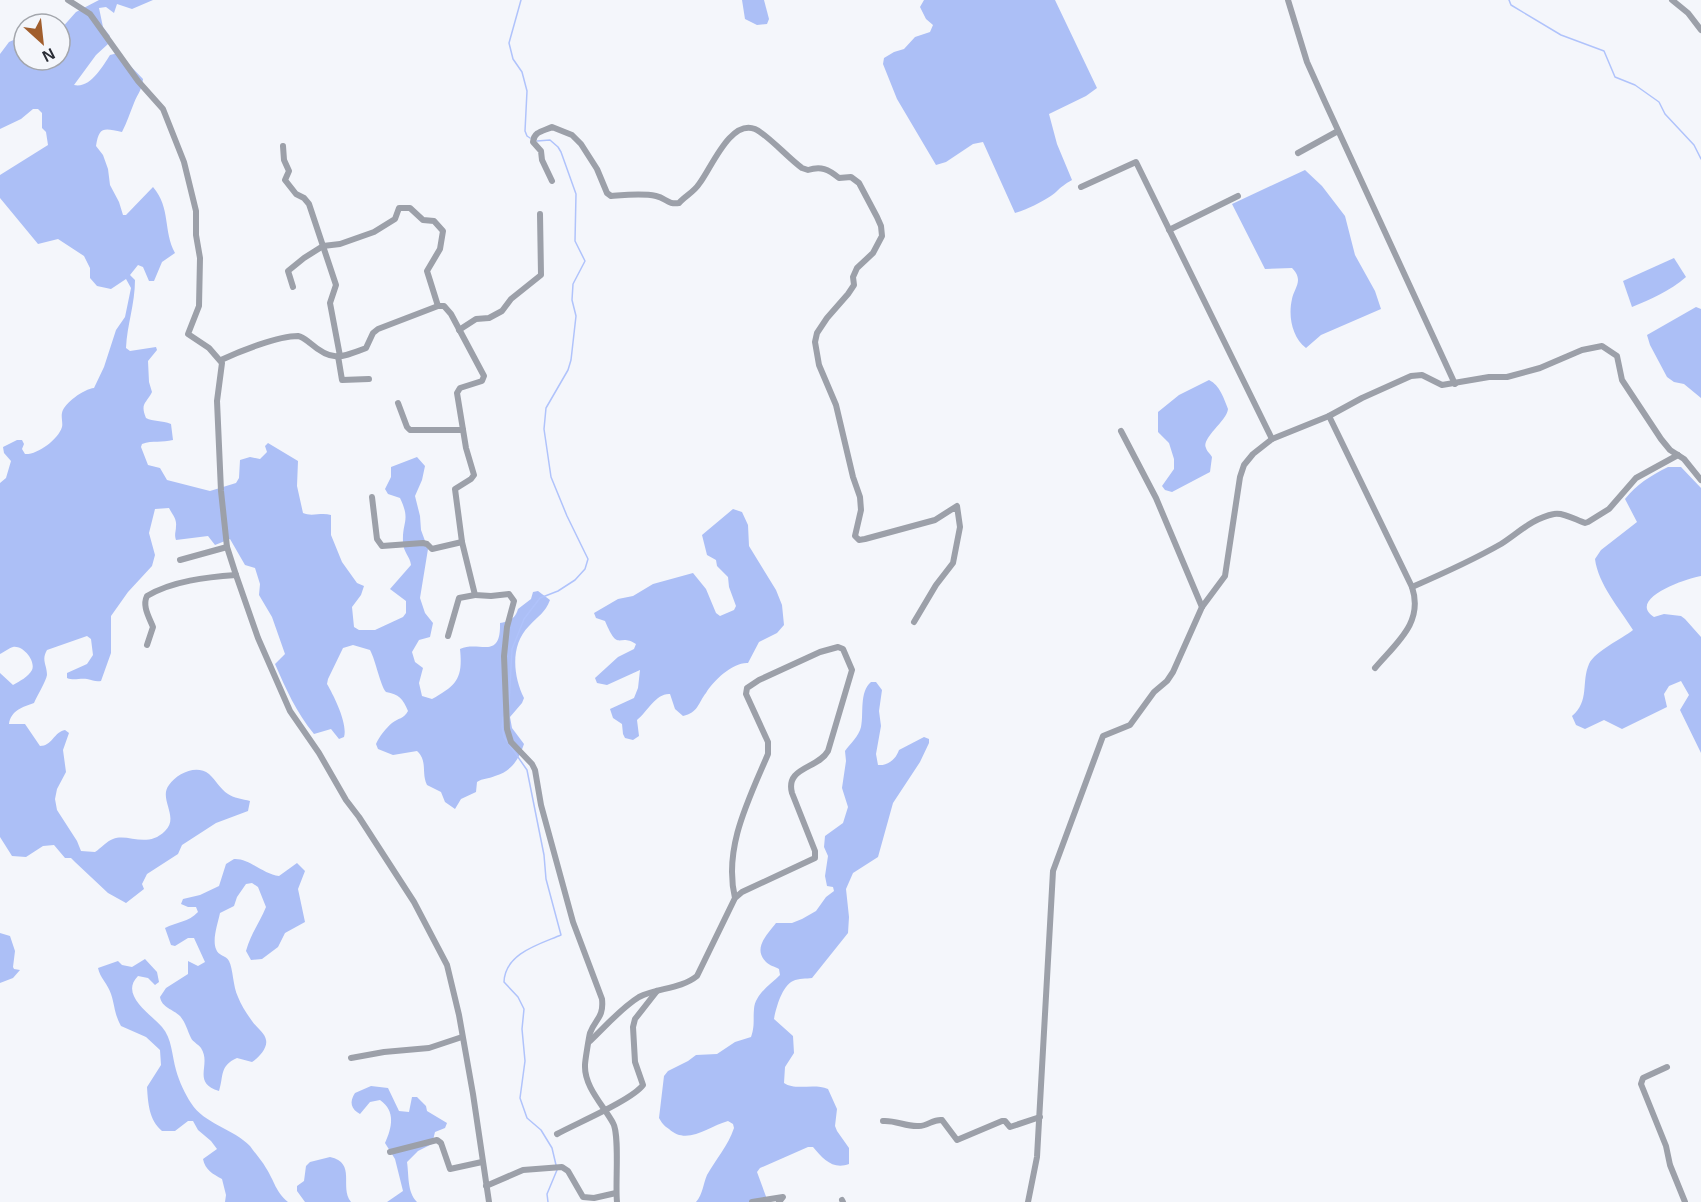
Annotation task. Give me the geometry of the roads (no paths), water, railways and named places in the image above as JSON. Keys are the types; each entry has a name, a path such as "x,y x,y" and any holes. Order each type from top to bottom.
{"street":[{"path":"68,0 90,14 127,67 163,109 167,117 184,162 197,218 196,235 200,258 199,306 188,334 221,360"},
{"path":"1288,0 1307,62 1455,384"},
{"path":"1672,0 1688,13 1701,30"},
{"path":"552,181 542,152 532,142 536,133 552,127 572,135 581,144 597,169 607,193 611,196 651,195 659,196 667,203 679,203 699,185 726,142 740,129 747,128 754,129 765,136 802,168 828,169 839,178 851,177 859,183 881,226 882,236 873,253 857,268 854,285 827,318 817,333 815,342 819,365 836,405 860,497 861,510 855,536 859,540 865,539 922,524 957,506 960,527 953,563 936,585 914,622"},
{"path":"1298,153 1338,131"},
{"path":"283,146 284,160 289,171 285,180 296,194 309,204 336,285 330,303 342,380 369,379"},
{"path":"1081,187 1136,162 1272,439"},
{"path":"1169,230 1238,196"},
{"path":"293,287 289,270 323,246 340,244 368,235 395,219 399,208 410,208 423,220 434,221 443,231 440,249 427,271 438,306"},
{"path":"459,330 476,319 489,318 502,311 509,301 541,275 540,214"},
{"path":"221,360 254,347 296,336 303,338 323,354 330,357 339,356 366,348 373,333 378,329 438,306 448,308 484,377 480,382 460,388 458,391 463,430 474,475 455,489 462,542 475,595"},
{"path":"1028,1202 1037,1157 1053,871 1103,736 1130,725 1154,692 1167,681 1202,607 1225,576 1237,491 1244,465 1253,454 1272,439 1329,416 1411,376 1422,375 1441,385 1478,379 1507,378 1582,350 1602,346 1617,356 1622,380 1661,439 1701,480"},
{"path":"221,360 218,406 221,491 227,547 258,638 290,711 319,753 346,800 394,869 442,954 456,1005 473,1094 489,1202"},
{"path":"398,403 410,430 463,430"},
{"path":"1329,416 1412,587 1416,605 1405,632 1375,668"},
{"path":"1121,431 1156,498 1202,607"},
{"path":"1412,587 1482,554 1524,526 1552,514 1588,522 1609,509 1636,478 1678,455"},
{"path":"372,497 377,539 382,546 423,543 432,549 462,542"},
{"path":"180,560 227,547"},
{"path":"147,645 153,627 146,611 147,596 169,586 204,578 236,575"},
{"path":"448,636 459,598 509,594 513,599 504,656 507,729 511,742 535,770 541,805 573,922 602,999 602,1012 590,1034 585,1071 593,1093 614,1125 617,1135 617,1202"},
{"path":"590,1042 628,1005 659,989 688,981 699,973 735,898 747,889 813,860 816,856 790,783 794,775 825,756 828,751 852,670 843,649 838,647 820,652 759,680 747,688 746,694 768,742 768,754 736,836 731,881 735,898"},
{"path":"557,1134 637,1092 643,1085 635,1062 633,1027 635,1019 659,989"},
{"path":"351,1058 429,1048 462,1037"},
{"path":"1667,1067 1643,1078 1641,1084 1685,1202"},
{"path":"884,1121 922,1126 936,1119 942,1120 957,1140 1002,1121 1010,1127 1040,1117"},
{"path":"390,1152 437,1140 441,1143 450,1169 482,1162"},
{"path":"486,1186 523,1170 562,1167 568,1171 583,1197 594,1198 616,1192"},
{"path":"752,1202 783,1197 779,1202"}],"waterway":[{"path":"521,0 509,43 513,59 522,72 527,91 525,131 530,138"},
{"path":"1509,0 1511,5 1561,35 1604,51 1615,77 1635,85 1659,102 1665,114 1694,145 1701,159"},
{"path":"509,704 512,649 524,619 540,598 558,591 575,580 585,569 588,559 551,477 544,429 546,408 568,370 571,360 576,316 572,300 573,284 585,261 575,241 576,194 561,152 550,140 537,141"},
{"path":"503,717 504,737 527,770 544,855 546,879 561,935 534,946 517,957 510,964 504,982 518,997 524,1009 522,1029 525,1061 520,1098 527,1118 541,1130 552,1148 556,1165"},
{"path":"548,1202 547,1194 557,1170"}]}
